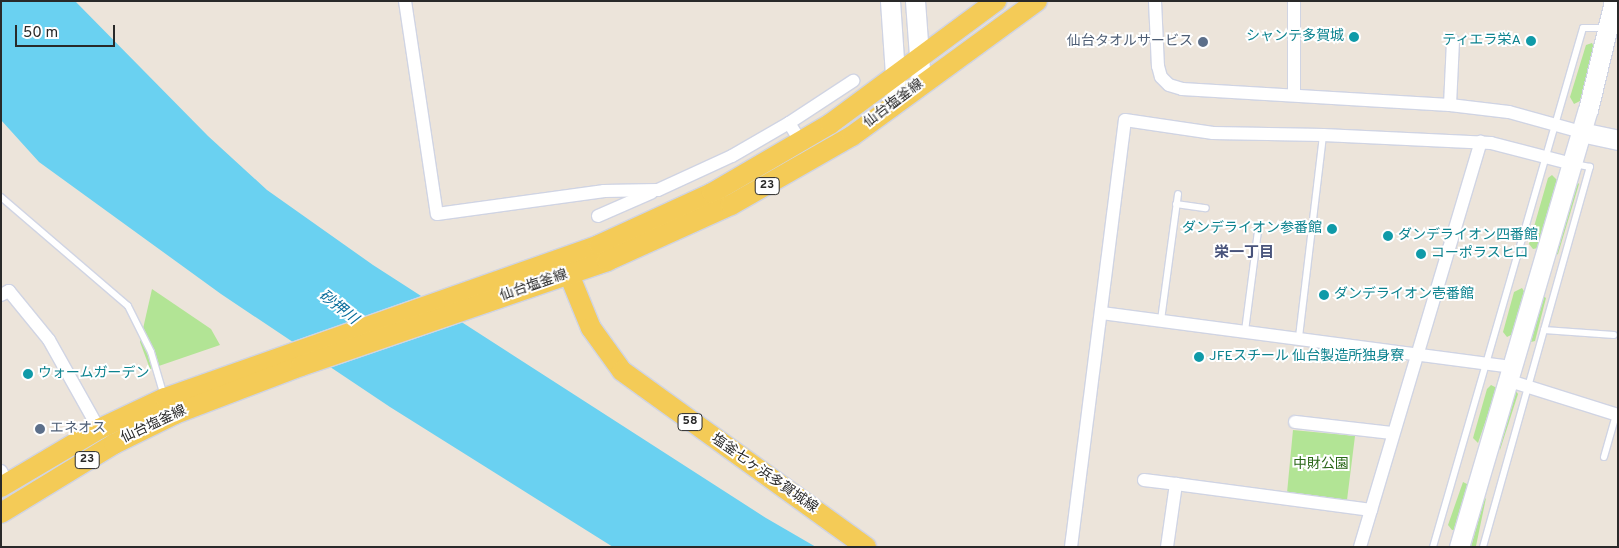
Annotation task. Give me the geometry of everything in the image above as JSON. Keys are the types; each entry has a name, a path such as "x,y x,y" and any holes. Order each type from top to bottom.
{"main road":[{"name":"仙台塩釜線","path":"1,513 114,444 170,406 283,355 446,298 566,266 598,245 712,193 801,142 996,1"},
{"name":"仙台塩釜線","path":"3,480 99,429 301,366 463,310 566,266 731,205 852,136 1037,1"},
{"name":"塩釜七ヶ浜多賀城線","path":"566,266 590,328 622,371 866,547"}],"street":[{"path":"405,1 437,214 604,191 658,190"},
{"path":"890,1 896,74 896,103"},
{"path":"915,1 921,84"},
{"path":"1155,1 1158,66 1160,77 1169,85 1450,105 1509,112 1618,140"},
{"path":"1294,1 1294,95"},
{"path":"1459,547 1512,374 1572,164 1614,2"},
{"path":"1450,105 1454,41"},
{"path":"598,216 732,156 789,123 853,81"},
{"path":"1071,547 1125,120 1212,134 1323,135 1482,142 1572,164"},
{"path":"789,123 801,142"},
{"path":"1360,547 1392,433 1419,352 1482,142"},
{"path":"1,296 9,291 49,340 99,429"},
{"path":"1102,313 1487,362 1512,374 1528,386 1617,415"},
{"path":"1296,422 1392,433"},
{"path":"1144,480 1371,510"},
{"path":"1168,547 1176,484"}],"lane":[{"path":"1433,547 1583,28 1608,28"},
{"path":"1300,337 1323,135"},
{"path":"1483,547 1590,167 1572,164"},
{"path":"1161,320 1178,194"},
{"path":"1,197 128,306 151,352 170,406"},
{"path":"1176,204 1206,208"},
{"path":"1245,331 1258,231"},
{"path":"1544,330 1614,335"},
{"path":"1604,457 1617,415"}],"green space":[{"path":"1592,43 1594,47 1580,101 1574,104 1570,97 1586,45"},
{"path":"1552,175 1558,181 1538,248 1533,249 1529,244 1548,178"},
{"path":"1576,181 1579,184 1558,254 1555,256"},
{"path":"1522,288 1525,293 1513,334 1507,337 1503,332 1514,292"},
{"path":"152,289 211,329 220,345 150,369 140,342"},
{"path":"1543,296 1546,298 1535,341 1531,342"},
{"path":"1491,385 1497,388 1478,443 1473,438 1487,389"},
{"path":"1516,391 1518,394 1500,450 1498,447"},
{"name":"中財公園","path":"1293,430 1355,436 1347,500 1287,493"},
{"path":"1463,482 1469,485 1456,530 1452,530 1448,525"},
{"path":"1486,498 1476,546 1471,547 1484,500"}],"water":[{"name":"砂押川","path":"1,1 75,1 208,136 267,190 373,265 766,518 816,547 613,547 390,407 221,294 39,162 1,120"}],"place":[{"name":"シャンテ多賀城","path":"1354,37"},
{"name":"ティエラ栄A","path":"1531,41"},
{"name":"仙台タオルサービス","path":"1203,42"},
{"name":"ダンデライオン参番館","path":"1332,229"},
{"name":"ダンデライオン四番館","path":"1388,236"},
{"name":"コーポラスヒロ","path":"1421,254"},
{"name":"ダンデライオン壱番館","path":"1324,295"},
{"name":"JFEスチール 仙台製造所独身寮","path":"1199,357"},
{"name":"ウォームガーデン","path":"28,374"},
{"name":"エネオス","path":"40,429"}],"district":[{"name":"栄一丁目","path":"1244,254"}]}
